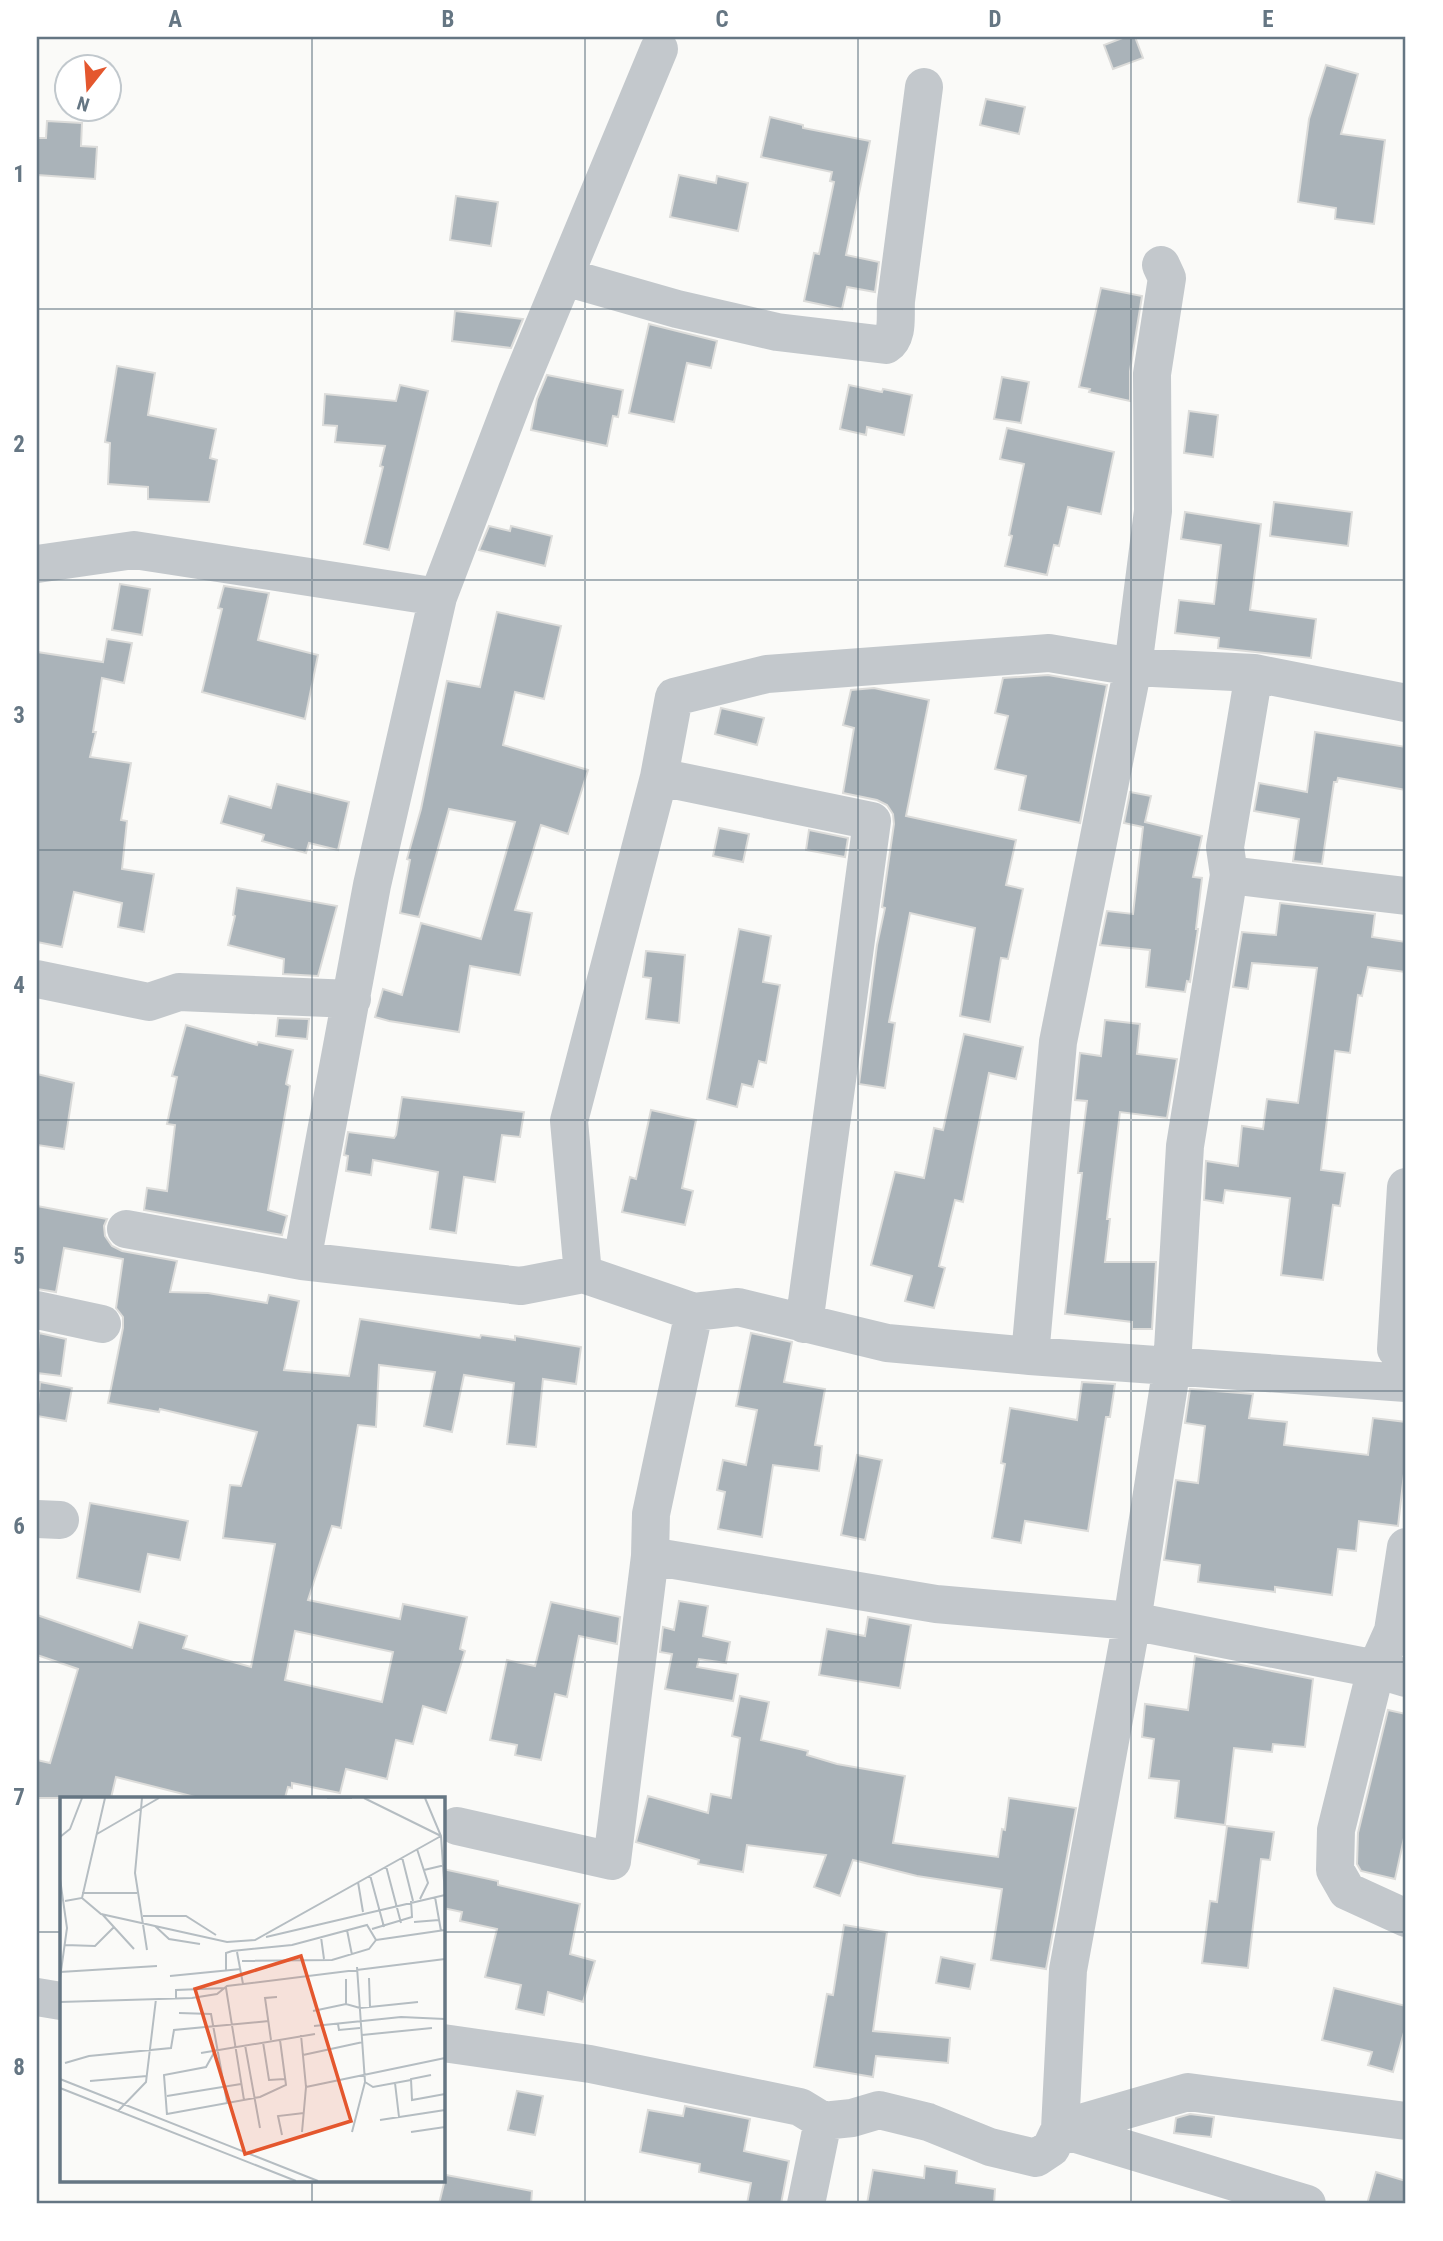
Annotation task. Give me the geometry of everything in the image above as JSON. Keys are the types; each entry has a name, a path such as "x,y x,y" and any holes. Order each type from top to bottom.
{"street":[{"path":"302,1261 372,885 438,597 517,390 659,49"},
{"path":"565,277 677,309 777,332 886,345 892,341 895,333 896,301 923,87"},
{"path":"1030,1356 1058,1042 1133,667 1153,511 1152,374 1167,278 1161,265"},
{"path":"37,564 134,550 438,597"},
{"path":"583,1274 569,1121 659,777 674,697 767,674 1049,653 1133,667 1254,673 1406,703"},
{"path":"444,2043 590,2064 800,2107 823,2121 852,2118 879,2110 928,2122 990,2147 1036,2158 1051,2148 1060,2129 1068,1970 1132,1622 1172,1366 1185,1146 1229,875 1225,847 1254,673"},
{"path":"659,777 872,821 804,1324"},
{"path":"1229,875 1406,896"},
{"path":"37,979 149,1002 179,992 352,999"},
{"path":"1406,1187 1396,1349 1406,1359"},
{"path":"126,1229 302,1261 522,1286 583,1274 694,1311 738,1307 887,1343 1406,1383"},
{"path":"37,1310 102,1324"},
{"path":"457,1826 612,1861 650,1556 651,1514 694,1311"},
{"path":"1406,1547 1393,1631 1391,1674 1335,1830 1335,1870 1347,1891 1406,1918"},
{"path":"650,1556 936,1604 1132,1622 1391,1674"},
{"path":"37,1997 60,2001"},
{"path":"1060,2129 1188,2092 1406,2121"},
{"path":"806,2204 823,2121"},
{"path":"1060,2129 1307,2204"}],"building":[{"path":"1125,37 1135,37 1143,58 1113,69 1104,45"},
{"path":"1326,65 1358,74 1341,134 1385,140 1374,224 1335,219 1336,208 1298,202 1309,119"},
{"path":"986,99 1025,107 1019,134 980,125"},
{"path":"770,117 803,125 803,128 870,141 846,255 879,262 875,292 847,287 842,309 804,301 814,253 819,254 834,182 830,181 832,172 761,157"},
{"path":"47,121 82,123 81,146 97,147 95,179 37,175 37,138 46,138"},
{"path":"679,175 716,183 717,176 748,183 738,231 670,217"},
{"path":"456,196 498,202 491,246 450,240"},
{"path":"1101,288 1142,296 1130,371 1130,401 1089,392 1090,389 1079,387"},
{"path":"455,311 523,319 511,348 452,341"},
{"path":"649,324 717,341 711,368 687,363 674,422 629,413"},
{"path":"117,366 155,373 148,415 216,429 210,458 217,460 209,502 148,499 148,487 108,484 110,443 105,442"},
{"path":"547,375 623,390 618,417 613,416 607,446 531,430 537,399"},
{"path":"1002,377 1029,382 1021,423 994,419"},
{"path":"400,385 428,391 389,550 364,544 383,467 380,466 385,446 335,442 337,426 323,425 325,394 396,401"},
{"path":"849,385 912,395 904,435 867,427 866,435 840,429"},
{"path":"1189,411 1218,415 1213,457 1184,453"},
{"path":"1007,428 1114,452 1101,514 1068,507 1059,546 1054,545 1047,575 1005,566 1024,464 1000,459"},
{"path":"1274,502 1352,512 1348,546 1270,536"},
{"path":"1185,512 1261,524 1250,610 1316,619 1311,658 1218,648 1219,638 1175,633 1179,600 1214,604 1221,545 1181,539"},
{"path":"489,526 510,531 511,526 552,536 545,566 479,550"},
{"path":"120,584 150,589 142,635 112,630"},
{"path":"224,586 269,593 258,640 318,655 305,719 202,692 222,609 218,608"},
{"path":"497,612 561,626 544,699 515,692 503,745 588,770 568,834 541,825 515,910 532,913 520,975 470,966 459,1032 389,1021 375,1017 383,989 402,995 421,923 481,939 515,822 449,809 419,917 400,913 410,860 407,859 421,809 447,681 480,687"},
{"path":"107,639 132,643 124,683 102,678 93,732 96,732 90,757 131,763 121,820 127,821 122,869 154,874 144,932 118,927 122,903 74,892 62,947 37,942 37,652 103,662"},
{"path":"1048,675 1107,685 1080,823 1019,810 1026,776 995,769 1008,716 995,713 1003,678"},
{"path":"874,688 929,700 906,816 1016,840 1006,885 1023,889 1008,959 1001,958 990,1022 960,1016 975,928 910,913 889,1022 895,1023 885,1088 859,1084 877,945 885,908 882,907 894,824 893,814 887,805 877,800 843,793 854,728 843,725 851,690"},
{"path":"721,708 764,718 757,745 715,734"},
{"path":"1315,732 1406,747 1406,790 1338,778 1337,782 1334,782 1322,864 1293,861 1299,819 1254,811 1259,783 1307,792"},
{"path":"277,784 349,802 338,850 309,843 306,853 262,841 264,835 221,823 229,796 271,808"},
{"path":"1130,792 1151,796 1145,822 1202,836 1193,877 1202,878 1198,929 1190,982 1187,981 1185,992 1146,987 1150,950 1100,945 1107,911 1133,914 1143,827 1124,823"},
{"path":"719,828 749,834 743,862 713,856"},
{"path":"809,830 848,838 845,857 806,850"},
{"path":"237,888 337,906 318,976 283,974 284,959 228,945 235,916"},
{"path":"1280,903 1375,914 1372,937 1406,942 1406,972 1368,967 1362,996 1358,995 1350,1053 1335,1051 1321,1170 1345,1173 1340,1206 1333,1205 1323,1280 1281,1275 1290,1198 1225,1190 1223,1203 1204,1200 1206,1161 1238,1166 1242,1126 1263,1129 1267,1099 1298,1103 1317,968 1252,963 1248,989 1233,987 1242,932 1276,935"},
{"path":"739,929 771,936 763,982 780,985 766,1063 759,1061 753,1087 742,1084 737,1107 707,1099"},
{"path":"646,951 685,955 679,1023 646,1019 651,978 643,977"},
{"path":"278,1018 309,1019 307,1039 276,1036"},
{"path":"1105,1020 1140,1024 1137,1054 1177,1059 1167,1118 1120,1112 1107,1219 1110,1219 1105,1262 1156,1262 1152,1329 1132,1329 1132,1322 1065,1314 1082,1173 1078,1173 1087,1101 1075,1100 1080,1053 1101,1056"},
{"path":"186,1025 257,1045 258,1042 293,1050 286,1084 290,1086 268,1210 287,1216 282,1235 144,1210 147,1188 167,1191 175,1125 167,1124 177,1077 172,1076"},
{"path":"964,1034 1023,1047 1016,1079 989,1073 963,1202 955,1200 939,1266 945,1268 934,1308 905,1301 912,1276 871,1265 895,1172 924,1178 934,1128 943,1130"},
{"path":"37,1074 74,1083 64,1149 37,1145"},
{"path":"402,1097 524,1112 520,1137 502,1135 495,1182 464,1177 456,1233 430,1229 438,1172 373,1160 371,1175 346,1171 348,1156 344,1155 348,1132 394,1138"},
{"path":"651,1110 696,1120 682,1188 693,1191 685,1225 622,1212 630,1177 636,1179"},
{"path":"37,1206 107,1219 104,1226 105,1236 112,1246 122,1251 177,1261 170,1292 208,1293 267,1303 269,1295 299,1301 284,1370 349,1376 360,1319 480,1338 481,1335 515,1340 515,1336 581,1347 576,1384 543,1379 536,1447 507,1444 514,1383 464,1375 452,1432 424,1426 435,1372 379,1365 376,1427 358,1425 341,1528 332,1526 308,1600 400,1619 403,1604 467,1617 460,1649 465,1651 446,1713 423,1706 413,1744 396,1740 387,1779 346,1769 340,1793 292,1783 292,1788 288,1787 285,1797 195,1797 116,1777 111,1797 37,1798 37,1760 50,1763 78,1669 37,1655 37,1615 132,1648 139,1622 187,1636 183,1648 251,1667 275,1544 223,1538 230,1485 241,1486 257,1432 160,1409 159,1412 108,1403 123,1328 123,1317 116,1308 123,1259 64,1248 56,1292 37,1289","holes":["295,1631 393,1652 382,1702 285,1680"]},
{"path":"39,1333 66,1339 61,1376 37,1373"},
{"path":"751,1333 792,1342 784,1382 825,1389 815,1445 822,1446 819,1471 773,1465 762,1537 718,1529 725,1492 717,1490 723,1460 746,1465 757,1410 736,1406"},
{"path":"40,1382 72,1388 66,1421 37,1416"},
{"path":"1082,1382 1115,1384 1110,1417 1106,1417 1088,1531 1025,1521 1021,1543 992,1538 1005,1464 1001,1463 1010,1408 1077,1420"},
{"path":"1190,1389 1253,1394 1249,1418 1287,1422 1284,1445 1368,1455 1373,1418 1406,1422 1406,1456 1398,1526 1359,1521 1356,1551 1338,1549 1332,1595 1275,1587 1275,1592 1198,1582 1200,1565 1164,1560 1176,1480 1198,1483 1205,1426 1185,1423"},
{"path":"857,1455 882,1460 865,1540 841,1535"},
{"path":"90,1503 188,1521 180,1560 148,1554 140,1592 77,1578"},
{"path":"679,1601 708,1606 703,1636 730,1642 726,1663 699,1659 697,1667 738,1674 733,1701 665,1689 672,1654 660,1652 663,1627 674,1630"},
{"path":"551,1602 620,1617 617,1644 579,1636 567,1697 555,1694 541,1760 515,1755 517,1745 490,1740 507,1660 535,1666"},
{"path":"868,1617 911,1625 900,1688 819,1675 827,1629 865,1636"},
{"path":"1195,1656 1313,1679 1305,1747 1273,1744 1272,1752 1234,1748 1225,1825 1175,1818 1179,1781 1149,1778 1154,1739 1142,1737 1145,1704 1188,1710"},
{"path":"740,1696 769,1702 761,1740 808,1751 807,1755 837,1764 905,1776 893,1843 998,1857 1009,1798 1076,1808 1046,1969 991,1960 1002,1889 917,1876 853,1860 840,1896 814,1887 826,1855 747,1845 743,1872 698,1864 699,1860 636,1842 648,1796 708,1813 711,1794 731,1798 740,1738 732,1736"},
{"path":"1388,1710 1406,1714 1406,1829 1395,1879 1361,1871 1357,1864 1358,1833"},
{"path":"1227,1826 1274,1832 1270,1860 1261,1859 1248,1968 1202,1963 1210,1901 1217,1902"},
{"path":"444,1869 580,1904 570,1954 595,1961 583,2002 548,1992 544,2015 516,2009 521,1985 485,1977 497,1929 460,1921 462,1912 444,1908"},
{"path":"844,1925 887,1932 873,2031 950,2038 948,2063 876,2056 873,2077 814,2067 827,1994 833,1995"},
{"path":"941,1957 975,1964 970,1989 936,1983"},
{"path":"1334,1988 1406,2006 1406,2025 1393,2072 1368,2065 1372,2052 1322,2040"},
{"path":"517,2091 543,2096 535,2135 508,2130"},
{"path":"685,2106 750,2119 744,2151 789,2161 781,2204 747,2204 751,2183 699,2172 700,2164 640,2152 648,2110 683,2116"},
{"path":"1190,2114 1214,2117 1211,2137 1174,2133 1176,2118"},
{"path":"925,2166 957,2171 956,2183 995,2189 994,2204 867,2204 873,2170 924,2178"},
{"path":"1376,2172 1406,2181 1406,2204 1367,2204"},
{"path":"446,2175 532,2191 531,2204 439,2204"}]}
